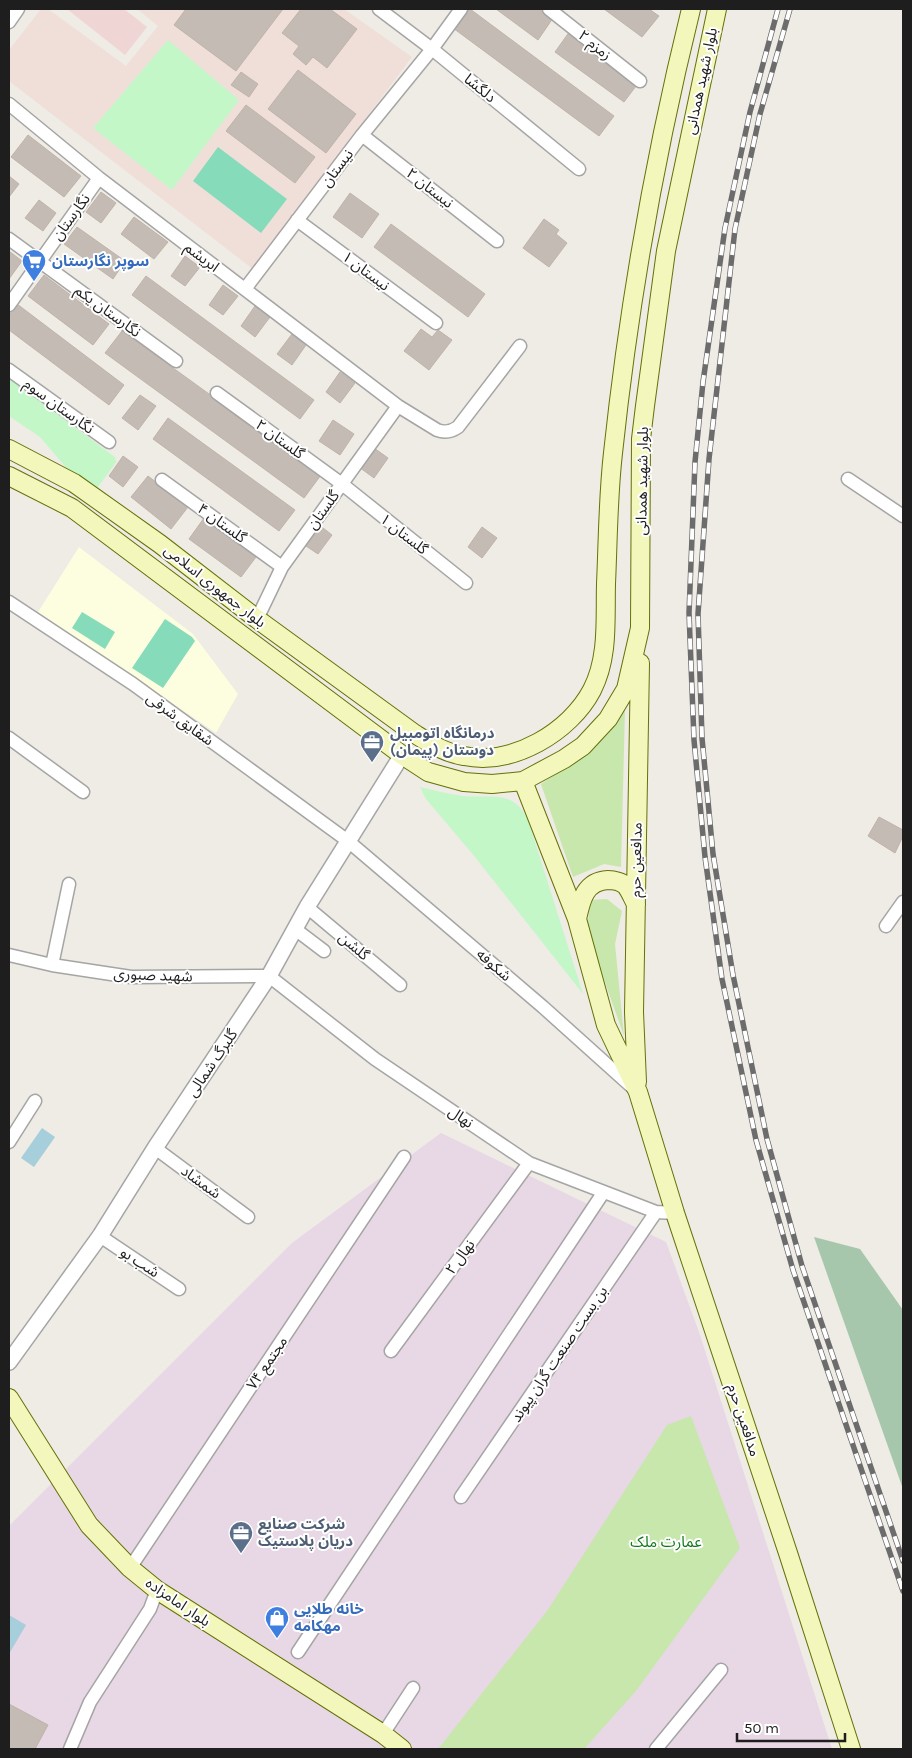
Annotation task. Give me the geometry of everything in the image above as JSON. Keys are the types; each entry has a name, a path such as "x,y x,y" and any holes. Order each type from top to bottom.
{"main road":[{"name":"بلوار شهید همدانی","path":"415,734 442,750 465,757 500,756 518,751 543,740 562,728 591,692 602,665 605,645 612,455 632,296 645,218 670,93 691,9"},
{"name":"بلوار شهید همدانی","path":"402,755 428,772 464,782 492,784 523,781 564,759 582,746 608,719 626,689 640,628 641,439 645,406 666,251 717,9"},
{"path":"619,403 645,406"},
{"name":"بلوار جمهوری اسلامی","path":"9,449 82,489 160,544 257,619 415,734"},
{"name":"بلوار جمهوری اسلامی","path":"9,476 72,508 402,755"},
{"name":"مدافعین حرم","path":"638,1092 634,1012 640,628"},
{"path":"402,755 415,734"},
{"name":"مدافعین حرم","path":"523,781 577,919 606,1025 638,1092 675,1213 788,1552 851,1749"},
{"path":"577,919 581,899 587,889 600,880 614,880 626,886 636,904"},
{"name":"بلوار امامزاده","path":"9,1398 89,1526 130,1568 157,1590 383,1734 402,1749"}],"street":[{"name":"دلگشا","path":"379,9 432,48 579,169"},
{"name":"نیستان","path":"245,289 461,9"},
{"name":"زمزم ۲","path":"549,9 640,81"},
{"name":"ابریشم","path":"9,104 99,178 398,406 436,430 451,432 458,427 520,346"},
{"name":"نیستان ۲","path":"362,135 497,241"},
{"name":"نگارستان","path":"9,306 99,178"},
{"name":"نیستان ۱","path":"297,220 436,323"},
{"name":"نگارستان یکم","path":"9,239 176,361"},
{"name":"نگارستان سوم","path":"9,370 109,442"},
{"name":"گلستان ۲","path":"217,393 342,484"},
{"name":"گلستان","path":"257,619 282,567 398,406"},
{"path":"848,479 903,516"},
{"name":"گلستان ۴","path":"162,480 282,567"},
{"name":"گلستان ۱","path":"342,484 466,583"},
{"name":"شقایق شرقی","path":"9,602 133,684 348,841"},
{"path":"9,738 83,792"},
{"name":"گلبرگ شمالی","path":"9,1362 100,1236 155,1148 270,976 308,907 402,755"},
{"name":"شکوفه","path":"348,841 543,1007 638,1092"},
{"path":"52,965 69,884"},
{"path":"886,926 903,902"},
{"name":"گلشن","path":"308,907 400,985"},
{"path":"295,930 324,951"},
{"name":"شهید صبوری","path":"9,954 52,965 131,977 270,976"},
{"name":"نهال","path":"270,976 375,1059 529,1163 656,1212 675,1213"},
{"path":"9,1142 35,1101"},
{"name":"شمشاد","path":"155,1148 248,1217"},
{"name":"مجتمع ۷۴","path":"130,1568 404,1157"},
{"name":"نهال ۲","path":"391,1351 529,1163"},
{"path":"298,1652 604,1193"},
{"name":"بن بست صنعت گران پیوند","path":"461,1497 656,1212"},
{"name":"شب بو","path":"100,1236 179,1288"},
{"path":"70,1749 90,1702 150,1609 157,1590"},
{"path":"656,1749 721,1670"},
{"path":"383,1734 413,1688"}],"shaded area":[{"path":"41,9 48,9 126,66 158,26 137,9 344,9 412,57 253,269 9,81 9,50"},
{"path":"67,9 124,9 147,27 125,55"},
{"path":"79,547 193,634 238,694 216,733 38,612"},
{"path":"441,1133 666,1242 699,1332 832,1749 9,1749 9,1526 292,1243"},
{"path":"814,1237 860,1249 903,1310 903,1489"}],"green space":[{"path":"168,40 239,100 172,190 93,128"},
{"path":"218,147 287,199 261,233 193,181"},
{"path":"9,378 116,458 115,460 117,461 95,491 69,471 40,437 9,416"},
{"path":"82,612 115,632 105,649 72,628"},
{"path":"165,619 195,641 163,688 132,668"},
{"path":"625,709 621,867 604,864 573,877 541,784 594,749"},
{"path":"420,787 463,796 501,798 517,804 529,823 583,994 475,857 426,799"},
{"path":"607,899 622,911 615,944 624,1036 596,957 588,922 590,900"},
{"name":"عمارت ملک","path":"691,1416 740,1548 636,1691 584,1749 438,1749 547,1611 667,1425"}],"water":[{"path":"42,1128 55,1137 34,1167 21,1158"},
{"path":"9,1615 26,1625 9,1654"}],"building":[{"path":"186,9 283,9 236,71 174,25"},
{"path":"301,9 330,9 357,29 327,68 313,57 306,65 293,54 299,46 282,33"},
{"path":"468,9 614,116 599,136 453,28"},
{"path":"496,9 541,9 553,18 538,40"},
{"path":"604,9 649,9 659,16 642,37"},
{"path":"570,31 623,70 620,74 636,86 624,102 555,52"},
{"path":"298,70 356,114 326,153 268,109"},
{"path":"241,72 258,84 249,97 231,85"},
{"path":"246,105 315,157 295,183 226,131"},
{"path":"28,135 81,176 64,197 11,157"},
{"path":"9,176 19,184 9,197"},
{"path":"101,192 116,203 101,223 86,212"},
{"path":"350,193 379,214 362,238 333,217"},
{"path":"39,200 56,213 43,231 25,218"},
{"path":"134,217 168,242 154,259 121,234"},
{"path":"544,219 559,230 556,234 567,243 549,267 523,248"},
{"path":"391,224 485,294 468,317 374,247"},
{"path":"77,227 125,261 113,279 64,244"},
{"path":"9,251 22,261 9,279"},
{"path":"185,256 200,267 185,286 171,276"},
{"path":"44,275 109,324 93,345 28,296"},
{"path":"146,276 314,400 300,419 132,295"},
{"path":"223,285 238,296 223,315 209,305"},
{"path":"17,304 124,385 109,405 9,330 9,315"},
{"path":"255,306 270,317 255,337 241,326"},
{"path":"421,329 432,337 438,330 452,340 429,370 404,351"},
{"path":"122,331 321,475 304,498 105,353"},
{"path":"292,334 306,345 292,365 277,354"},
{"path":"340,372 355,383 340,403 326,392"},
{"path":"140,395 156,406 138,430 122,418"},
{"path":"168,418 295,510 279,531 153,439"},
{"path":"333,420 354,434 340,455 319,441"},
{"path":"374,448 388,458 374,478 359,467"},
{"path":"123,456 138,467 123,487 109,476"},
{"path":"148,476 188,507 171,529 131,497"},
{"path":"204,518 256,557 241,577 189,539"},
{"path":"318,524 332,535 318,554 303,544"},
{"path":"482,527 497,538 482,558 468,547"},
{"path":"879,817 903,830 903,836 895,853 868,836"},
{"path":"9,1704 48,1725 35,1749 9,1749"}],"railway":[{"path":"778,9 750,112 725,228 703,382 695,462 689,613 694,740 705,857 722,979 756,1140 793,1270 903,1591"},
{"path":"790,9 760,114 735,229 709,459 698,614 702,738 713,854 733,975 767,1139 802,1266 903,1561"}],"place":[{"name":"سوپر نگارستان","path":"34,282"},
{"name":"درمانگاه اتومبیل دوستان (پیمان)","path":"372,763"},
{"name":"شرکت صنایع دریان پلاستیک","path":"241,1554"},
{"name":"خانه طلایی مهکامه","path":"277,1639"}]}
